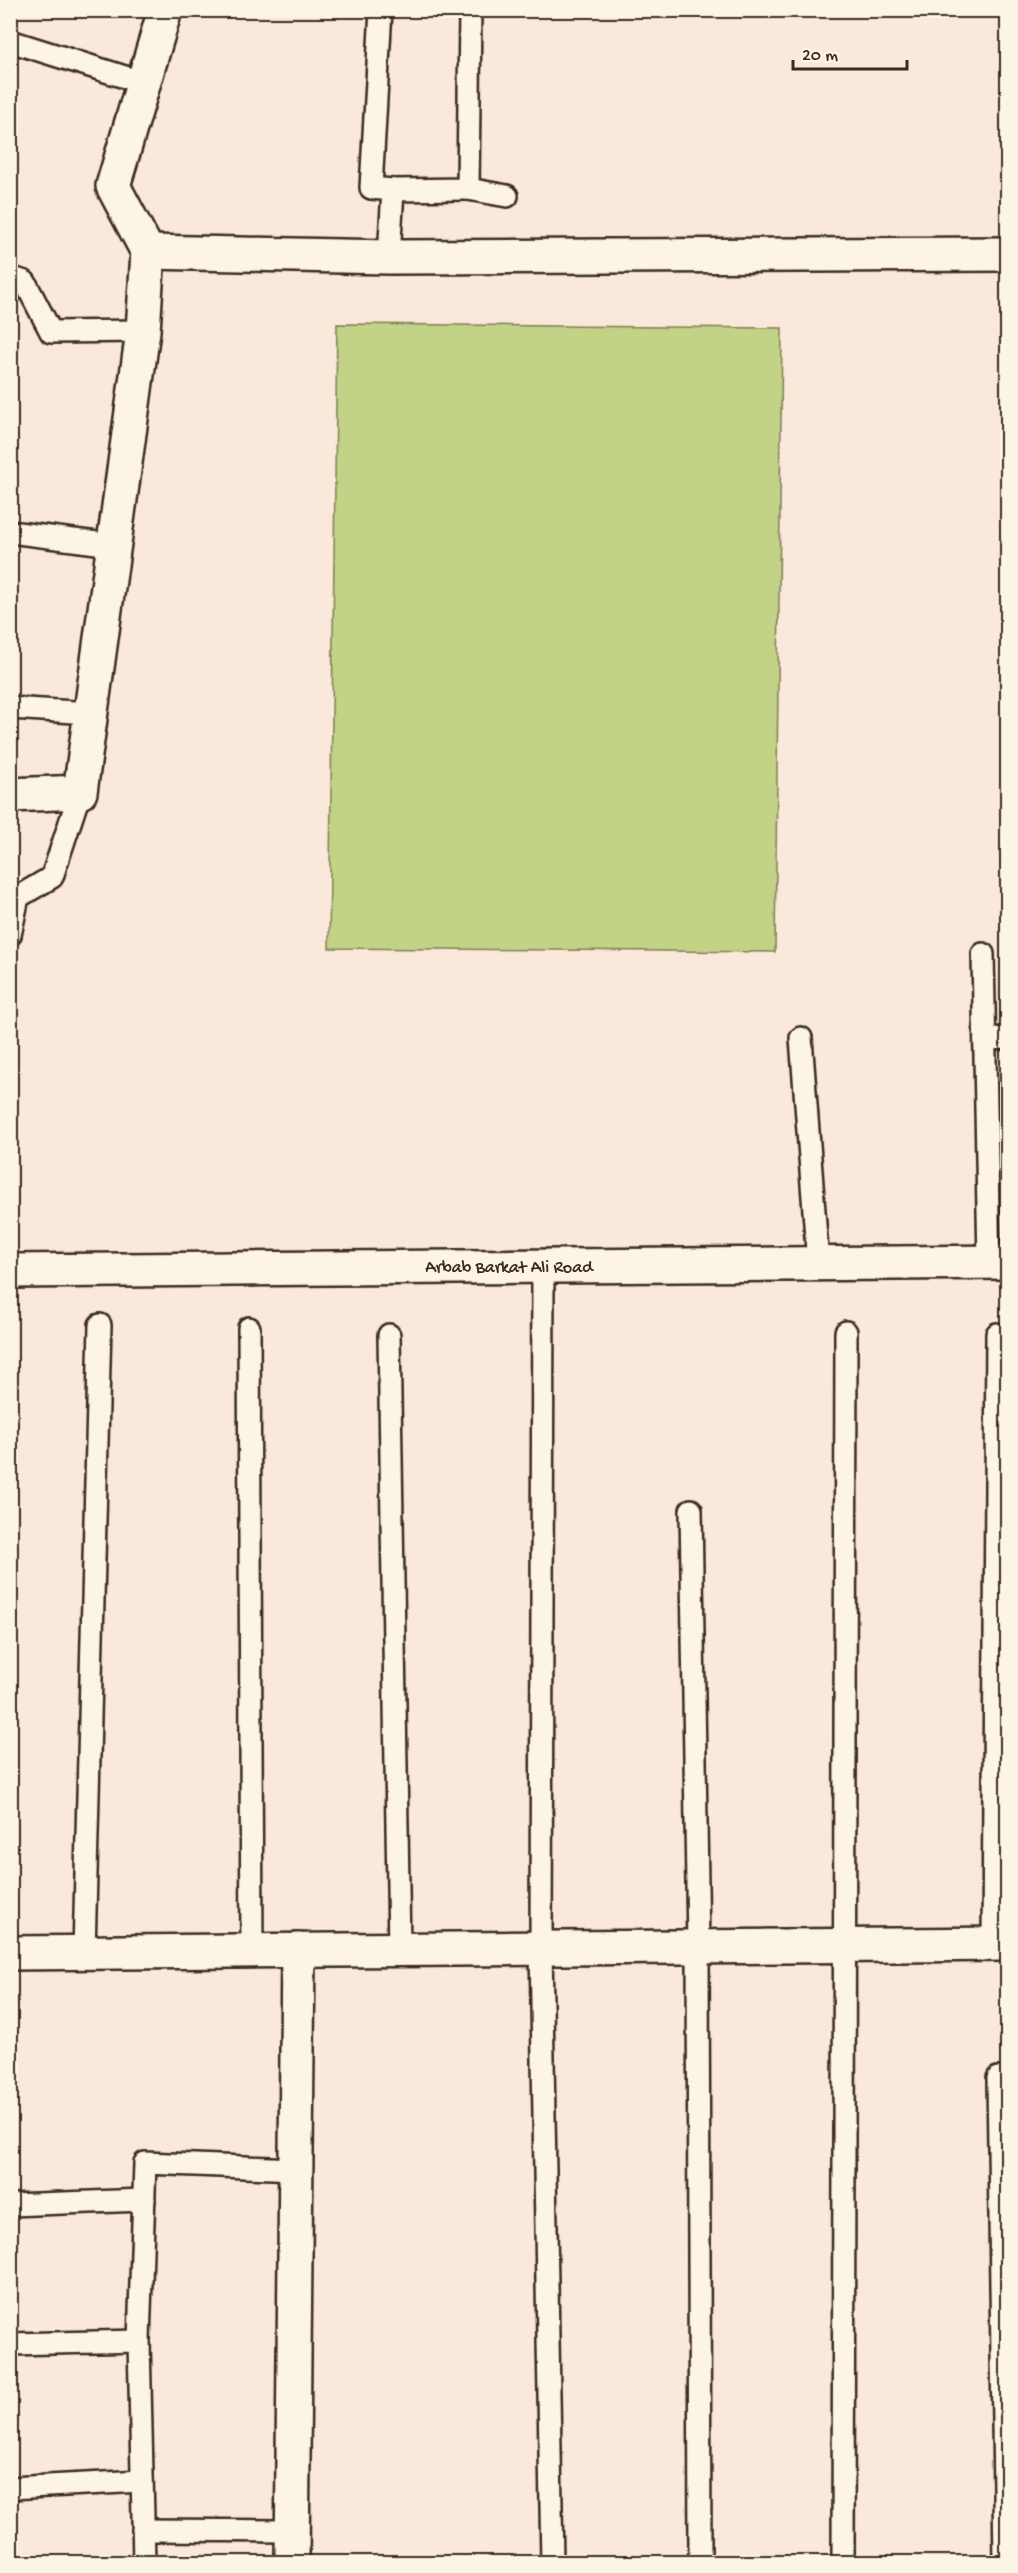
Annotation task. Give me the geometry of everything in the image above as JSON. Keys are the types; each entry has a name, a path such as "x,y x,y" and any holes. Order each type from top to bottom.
{"street":[{"path":"10,795 80,792 143,331 147,252 113,186 165,10"},
{"path":"147,252 389,257 1008,254"},
{"name":"Arbab Barkat Ali Road","path":"10,1271 998,1262"},
{"path":"10,1953 1000,1944"},
{"path":"292,2547 298,1950"}],"lane":[{"path":"381,10 371,188 468,189 507,196"},
{"path":"468,189 470,10"},
{"path":"10,40 144,83"},
{"path":"389,257 393,190"},
{"path":"10,277 25,282 51,332 143,331"},
{"path":"10,532 113,545"},
{"path":"10,708 91,713"},
{"path":"10,935 18,897 52,877 80,792"},
{"path":"983,954 986,1039 998,1193 998,1262"},
{"path":"801,1038 818,1264"},
{"path":"986,1039 1008,1038"},
{"path":"543,1266 541,1948 552,2562"},
{"path":"84,1952 99,1325"},
{"path":"249,1328 252,1951"},
{"path":"843,2562 846,1332"},
{"path":"997,1334 1000,1944"},
{"path":"389,1335 399,1949"},
{"path":"691,1510 698,1947 700,2562"},
{"path":"998,2078 1005,2562"},
{"path":"144,2562 139,2341 145,2163 296,2169"},
{"path":"10,2205 144,2200"},
{"path":"10,2344 139,2341"},
{"path":"10,2488 142,2481"},
{"path":"143,2530 292,2547"}],"green space":[{"path":"337,324 782,328 775,952 329,948"}]}
